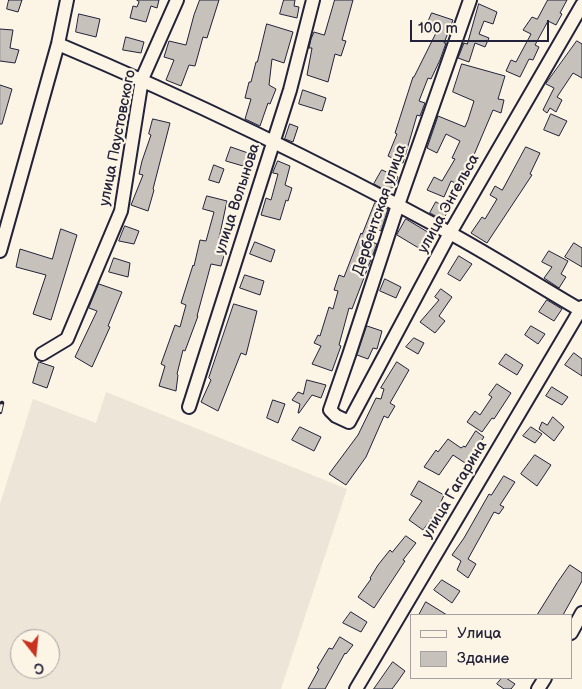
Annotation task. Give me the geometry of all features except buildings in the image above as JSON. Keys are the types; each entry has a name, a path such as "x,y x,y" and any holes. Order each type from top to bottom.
{"street":[{"path":"0,251 58,44 67,0"},
{"name":"улица Паустовского","path":"42,354 67,339 121,211 142,79 177,0"},
{"name":"улица Волынова","path":"189,407 290,90 313,0"},
{"name":"Дербентская улица","path":"349,422 336,416 330,410 350,355 398,205 470,0"},
{"name":"улица Энгельса","path":"349,422 450,233 582,4"},
{"path":"58,44 142,79 274,141 450,233 581,309"},
{"name":"улица Гагарина","path":"356,689 581,309"},
{"path":"572,631 582,613"}],"shaded area":[{"path":"106,392 347,489 281,689 0,689 0,504 33,399 96,423"}],"railway":[{"path":"0,412 2,403"}]}
